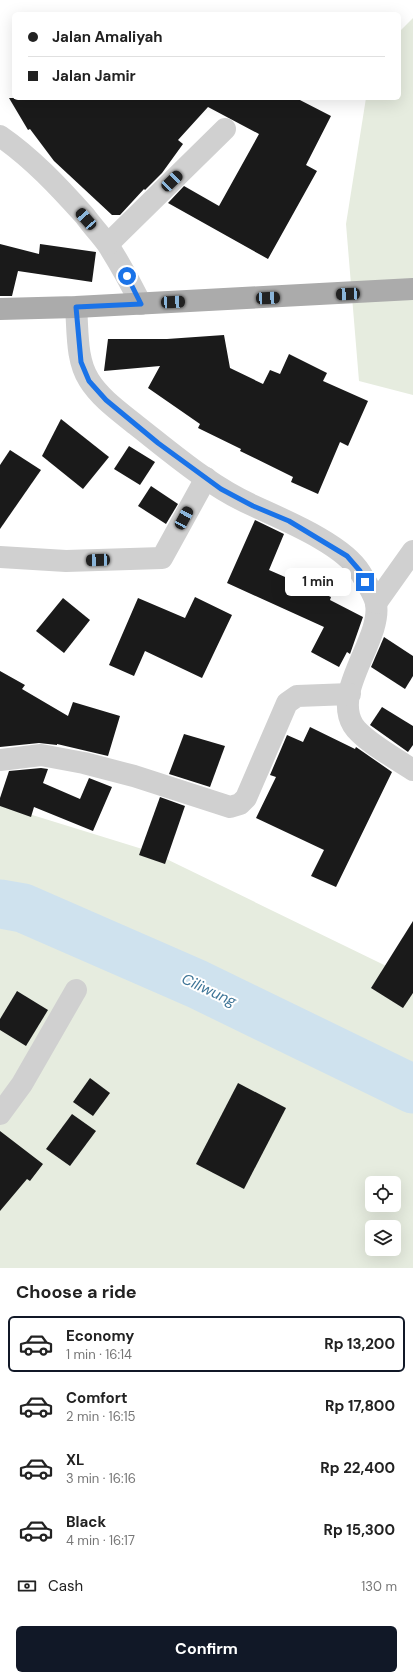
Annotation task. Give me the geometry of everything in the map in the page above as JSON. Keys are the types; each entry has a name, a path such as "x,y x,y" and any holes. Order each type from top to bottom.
{"main road":[{"path":"7,309 141,304 364,293 413,289"}],"street":[{"path":"108,244 225,129"},
{"path":"0,136 15,146 39,168 70,199 108,244 127,276 141,304"},
{"path":"76,307 81,362 89,381 106,400 126,417 221,489 253,506 289,521 347,556 360,571 376,603 376,620 354,676 348,711 353,726 363,736 413,770"},
{"path":"0,557 66,561 162,558 206,478"},
{"path":"376,603 413,551"},
{"path":"0,760 41,755 134,776 230,807 240,804 246,798 287,703 297,696 350,694"},
{"path":"0,1114 22,1084 76,990"}],"shaded area":[{"path":"413,18 413,395 359,381 346,224 366,100 401,100 401,30"},
{"path":"0,805 152,852 413,979 413,1268 0,1268"}],"building":[{"path":"9,98 12,98 12,100 300,100 331,116 306,165 317,171 268,259 168,203 184,186 219,206 259,134 208,107 178,140 183,144 162,173 145,190 144,189 120,215 112,215 54,161 30,129 28,130"},
{"path":"0,244 39,254 40,244 96,252 92,282 18,271 12,296 0,296"},
{"path":"224,335 230,368 263,384 270,370 280,374 289,354 327,373 323,381 368,401 348,446 340,442 318,494 291,482 293,477 198,428 200,424 148,388 160,366 104,371 108,339 167,339"},
{"path":"61,419 109,457 83,489 42,456"},
{"path":"129,446 155,462 140,485 114,469"},
{"path":"10,450 41,470 0,529 0,465"},
{"path":"151,486 178,504 166,524 138,506"},
{"path":"255,520 284,534 269,570 331,597 330,600 363,617 350,654 347,652 339,667 311,652 324,627 227,583"},
{"path":"195,597 232,615 202,678 145,651 134,676 109,665 138,598 185,618"},
{"path":"63,598 90,620 64,653 36,631"},
{"path":"384,637 413,656 413,676 405,689 371,667"},
{"path":"0,671 25,685 22,689 68,716 73,702 120,716 108,756 57,744 39,743 0,747"},
{"path":"382,707 413,726 413,745 408,752 370,725"},
{"path":"310,727 355,749 356,747 392,772 336,887 311,876 324,850 256,818 276,777 270,775 287,735 303,742"},
{"path":"184,734 225,746 210,787 169,774"},
{"path":"41,768 48,769 43,783 80,799 89,778 112,787 93,831 34,807 31,817 0,806 0,798 9,771"},
{"path":"160,797 185,806 165,864 139,855"},
{"path":"413,921 413,993 403,1008 371,988"},
{"path":"17,991 48,1010 26,1046 0,1030 0,1019"},
{"path":"90,1078 110,1093 93,1116 73,1102"},
{"path":"238,1083 286,1108 244,1189 196,1164"},
{"path":"72,1114 96,1131 70,1166 46,1149"},
{"path":"0,1131 43,1164 30,1181 27,1179 0,1211"}],"waterway":[{"name":"Ciliwung","path":"0,904 23,908 197,984 413,1089"}],"route":[{"path":"127,276 141,304 76,307 81,362 89,381 106,400 126,417 158,443 221,489 253,506 289,521 347,556 360,571 365,582"}]}
